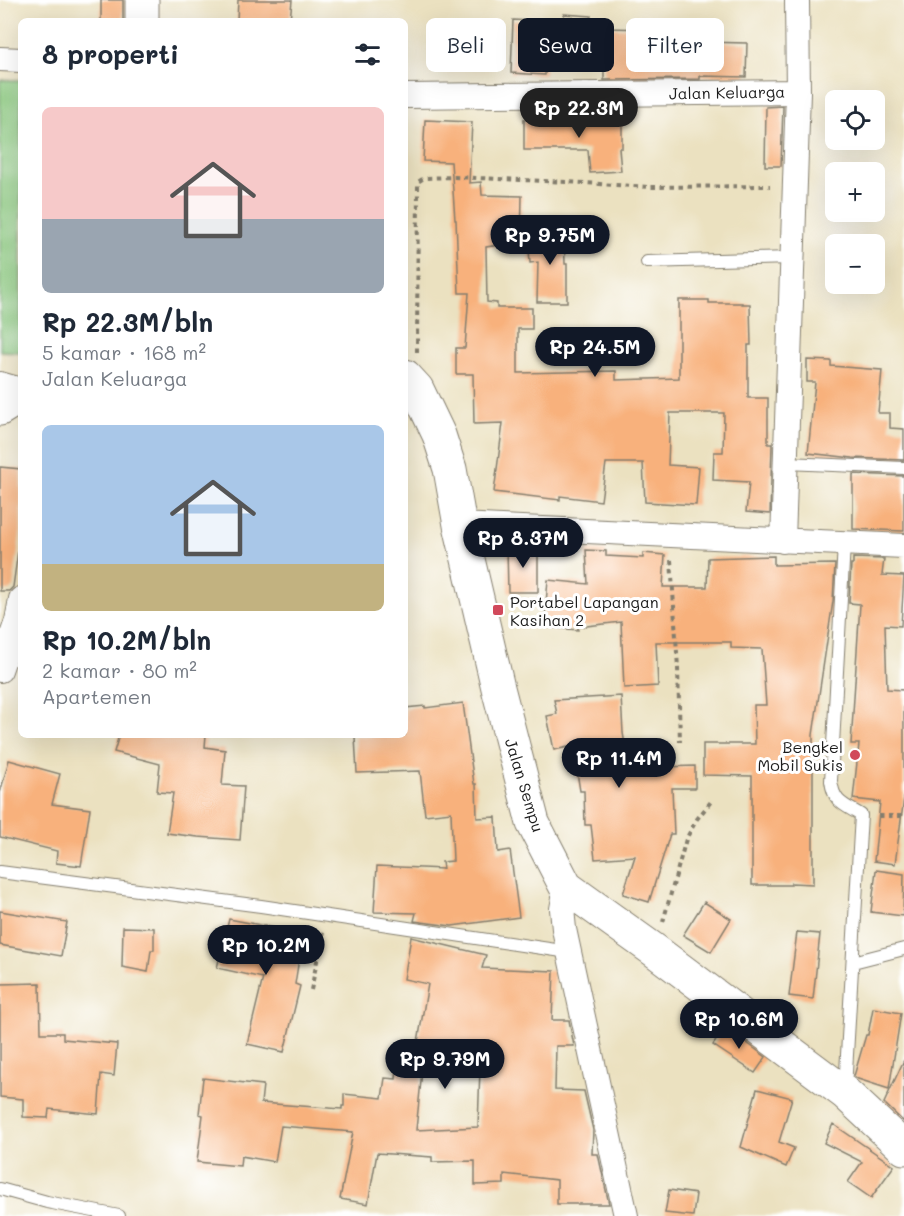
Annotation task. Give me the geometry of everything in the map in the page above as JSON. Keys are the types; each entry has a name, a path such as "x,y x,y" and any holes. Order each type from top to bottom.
{"main road":[{"path":"142,0 142,18"},
{"name":"Jalan Sempu","path":"411,383 439,435 450,469 460,525 498,688 533,823 566,887 844,1093 904,1148"},
{"path":"0,409 18,398"}],"street":[{"path":"783,541 798,92 797,0"},
{"path":"0,59 18,60"},
{"name":"Jalan Keluarga","path":"408,96 798,92"},
{"path":"0,384 18,389"},
{"path":"460,525 904,546"},
{"path":"0,670 18,616"},
{"path":"566,887 562,909 564,929 626,1216"}],"lane":[{"path":"647,262 792,258"},
{"path":"786,463 904,468"},
{"path":"844,544 831,781 836,799 861,815 844,1093"},
{"path":"0,872 261,906 570,952"},
{"path":"853,962 904,949"},
{"path":"0,1189 47,1202 119,1216"}],"path":[{"path":"411,383 418,182 424,178 556,181 649,187 795,186"},
{"path":"671,536 680,742"},
{"path":"654,950 686,839 697,819 713,799"},
{"path":"861,815 904,816"},
{"path":"311,990 326,916"}],"green space":[{"path":"0,80 18,80 18,352 0,351"}],"building":[{"path":"101,0 123,0 123,18 101,18"},
{"path":"238,0 292,0 290,18 237,18"},
{"path":"564,14 591,16 591,18 564,18"},
{"path":"513,20 518,20 518,72 545,72 545,75 511,73"},
{"path":"614,28 626,28 626,72 724,72 724,42 747,43 746,77 700,76 700,79 604,80 604,72 614,72"},
{"path":"783,106 781,166 765,166 766,107"},
{"path":"622,118 622,148 619,148 621,171 590,173 588,150 524,150 524,119"},
{"path":"425,120 472,122 469,183 481,182 482,195 522,196 521,242 486,247 487,302 497,303 497,308 532,308 532,329 518,329 518,373 616,371 616,380 679,378 679,300 750,304 751,345 748,345 748,398 768,398 768,444 772,444 770,514 746,512 749,482 713,480 714,452 723,452 724,413 670,413 668,465 699,467 696,505 645,502 643,463 606,463 601,501 560,496 560,500 494,492 503,423 474,424 473,374 456,374 456,348 465,348 469,293 459,293 451,162 423,161"},
{"path":"564,233 567,302 537,302 538,262 530,263 528,235"},
{"path":"807,360 831,361 831,366 882,370 878,413 890,413 890,428 904,429 904,460 808,453 815,382 807,382"},
{"path":"0,467 18,469 18,551 13,587 9,591 0,591"},
{"path":"853,474 904,476 904,531 853,529"},
{"path":"507,546 538,547 538,592 508,592"},
{"path":"586,550 606,551 606,556 643,558 643,553 665,555 663,587 707,587 708,558 774,556 774,565 835,564 833,601 813,735 813,884 752,885 752,776 703,775 703,744 755,744 754,705 766,705 762,649 731,648 731,642 656,642 658,686 624,688 621,622 578,627 578,630 544,627 548,580 588,584"},
{"path":"853,558 884,559 882,575 904,576 901,626 885,625 887,689 904,690 904,798 895,864 874,861 880,802 853,799 859,744 851,744 860,604 849,603"},
{"path":"621,696 623,733 629,768 695,766 695,788 672,788 674,834 670,834 649,902 623,894 635,856 595,859 591,825 585,825 584,791 580,791 573,746 554,750 547,716 557,714 554,700"},
{"path":"463,703 474,784 476,784 477,818 496,817 498,852 510,850 519,917 452,926 414,921 416,913 374,912 377,866 443,869 442,862 453,861 451,812 425,815 420,771 357,773 355,738 408,738 408,708 425,706 425,708"},
{"path":"118,738 206,738 205,747 225,750 222,785 244,786 240,840 167,833 173,793 157,792 160,764 114,752"},
{"path":"9,760 60,774 52,804 90,809 81,866 56,863 57,851 0,837 0,793"},
{"path":"876,870 904,874 903,916 871,912"},
{"path":"704,902 731,919 711,952 683,935"},
{"path":"0,911 67,922 61,956 0,945"},
{"path":"229,919 303,933 295,984 300,986 284,1052 247,1044 263,978 217,968"},
{"path":"123,927 154,928 154,950 151,950 148,972 122,967"},
{"path":"797,932 820,934 813,999 789,996"},
{"path":"411,937 486,955 482,968 554,971 552,1020 569,1020 574,1046 556,1046 555,1090 584,1091 593,1130 592,1154 598,1154 609,1204 557,1204 557,1180 504,1174 504,1184 475,1185 475,1161 432,1162 432,1157 377,1153 368,1204 340,1199 353,1132 281,1126 275,1162 241,1156 240,1166 197,1162 203,1115 199,1114 203,1078 263,1085 261,1103 342,1109 344,1094 382,1098 385,1078 396,1079 398,1057 415,1059 428,984 404,979","holes":["423,1061 480,1068 478,1127 416,1130"]},
{"path":"40,983 41,1033 63,1033 63,1039 117,1044 114,1076 101,1074 98,1114 49,1109 48,1118 23,1117 23,1099 0,1097 0,984"},
{"path":"873,1008 901,1013 889,1089 854,1076 866,1035 868,1035"},
{"path":"725,1027 766,1057 755,1073 713,1045"},
{"path":"904,1060 904,1122 884,1103"},
{"path":"757,1089 792,1098 779,1142 794,1148 786,1167 741,1147"},
{"path":"833,1124 894,1166 871,1198 848,1182 862,1162 824,1143"},
{"path":"669,1190 696,1194 693,1216 665,1213"}],"place":[{"name":"Portabel Lapangan Kasihan 2","path":"498,610"},
{"name":"Bengkel Mobil Sukis","path":"855,755"}]}
